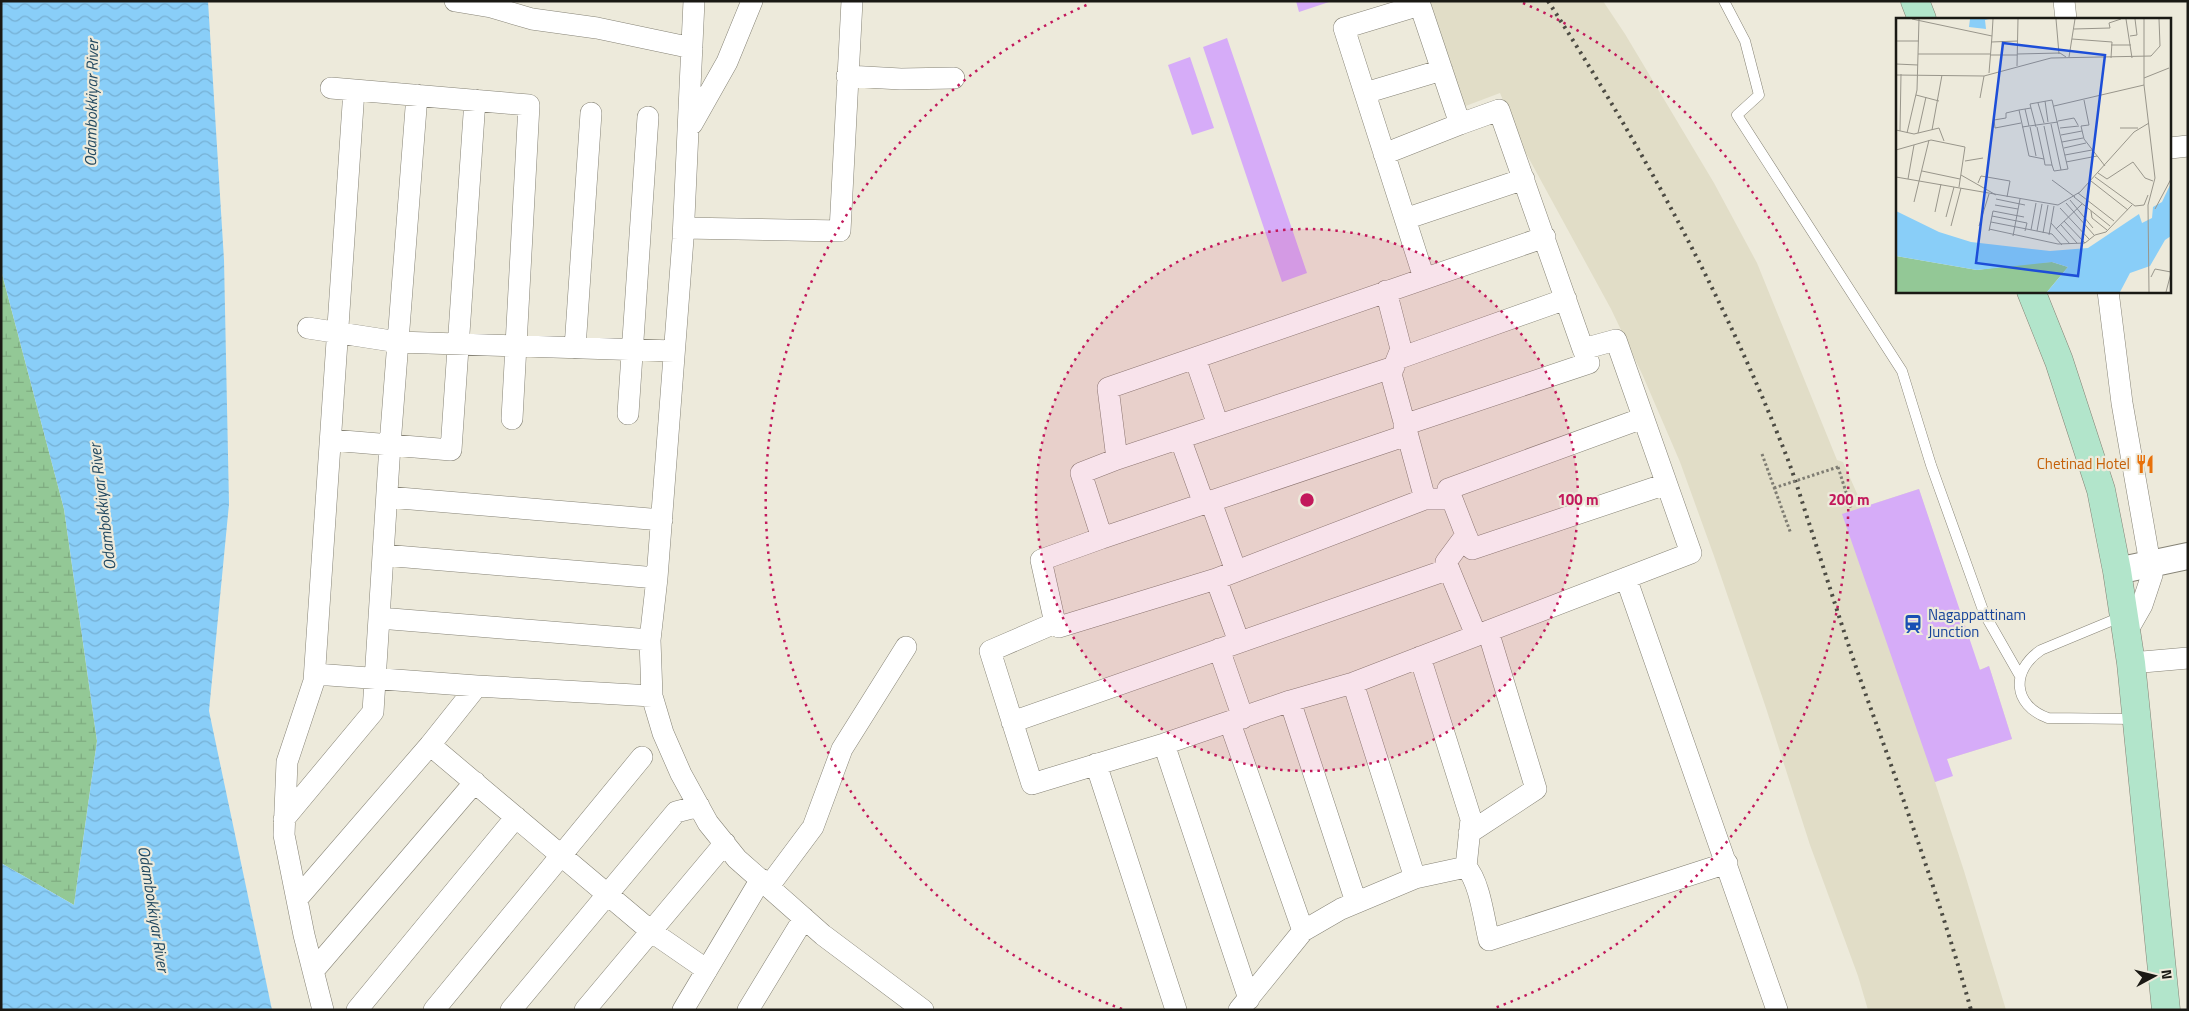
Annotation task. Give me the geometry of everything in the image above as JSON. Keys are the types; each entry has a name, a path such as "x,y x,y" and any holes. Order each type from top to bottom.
{"main road":[{"path":"1915,1 1922,18"},
{"path":"2031,292 2059,361 2101,490 2118,571 2130,662 2166,1010"}],"street":[{"path":"455,1 491,7 532,19 597,28 692,48"},
{"path":"694,1 684,228 662,520 650,640 652,696 663,733 681,774 708,823 737,859 823,935 923,1010"},
{"path":"689,130 726,62 752,1"},
{"path":"684,228 840,231 852,1"},
{"path":"2064,1 2066,18"},
{"path":"1424,278 1344,28 1420,5 1460,124"},
{"path":"1365,93 1442,70"},
{"path":"847,76 901,79 954,78"},
{"path":"331,88 530,105 512,419"},
{"path":"323,1010 284,836 284,819 287,762 303,719 315,674 354,90"},
{"path":"284,819 373,712 390,445 417,96"},
{"path":"330,440 451,450 476,100"},
{"path":"1384,154 1499,110 1589,363 1207,503 1041,560 1055,623 1059,627 1216,579 1424,499 1452,498"},
{"path":"575,348 590,113"},
{"path":"628,414 648,117"},
{"path":"2172,148 2188,146"},
{"path":"1405,219 1524,179"},
{"path":"1117,459 1108,388 1545,238"},
{"path":"1386,291 1401,349 1391,374 1424,499"},
{"path":"2108,292 2122,402 2152,575 2142,605 2125,624"},
{"path":"1102,538 1081,473 1395,363 1566,299"},
{"path":"308,328 398,342 674,351"},
{"path":"1055,623 990,652 1032,784 1164,744 1290,701 1353,683 1691,554 1616,340 1583,349"},
{"path":"1195,358 1218,425"},
{"path":"1643,418 1448,489 1472,549 1666,484"},
{"path":"1180,438 1236,571"},
{"path":"387,497 662,520"},
{"path":"1466,535 1446,562 1482,633 1536,789 1470,833"},
{"path":"383,555 657,578"},
{"path":"2118,571 2188,556"},
{"path":"1012,722 1449,568"},
{"path":"1626,578 1667,700 1777,1010"},
{"path":"1216,579 1239,642"},
{"path":"379,618 650,640"},
{"path":"683,1010 707,970 765,883 813,827 842,749 906,647"},
{"path":"1219,649 1236,720 1303,931"},
{"path":"1420,657 1471,819 1466,867"},
{"path":"2130,662 2188,658"},
{"path":"315,674 652,696"},
{"path":"1353,683 1414,878"},
{"path":"297,899 430,745 477,686"},
{"path":"1290,701 1356,902"},
{"path":"1164,744 1244,1004"},
{"path":"430,745 652,932 707,970"},
{"path":"434,1010 642,757"},
{"path":"1096,764 1176,1010"},
{"path":"314,970 475,782"},
{"path":"511,1010 676,812 699,806"},
{"path":"357,1010 516,817"},
{"path":"585,1010 725,843"},
{"path":"1466,867 1471,872 1478,892 1489,940 1726,863"},
{"path":"1244,1004 1303,931 1341,908 1414,878 1466,867"},
{"path":"748,1010 804,918"}],"lane":[{"path":"1724,1 1745,42 1759,95 1737,115 1902,371 1931,465 1984,613 2020,676"},
{"path":"2125,624 2041,650 2030,658 2022,669 2019,682 2021,696 2027,706 2036,714 2048,718 2136,720"}],"path":[{"path":"1762,454 1791,534"},
{"path":"1774,488 1838,467 1851,508"}],"shaded area":[{"path":"1415,1 1603,1 1625,34 1714,183 1757,263 1837,460 1843,462 1863,507 1919,489 1979,670 1989,666 2012,739 1947,759 1935,782 2006,1010 1868,1010 1858,976 1810,845 1714,556 1680,462 1643,376 1611,309 1521,144 1500,93 1455,110"}],"green space":[{"path":"1,270 64,509 97,741 74,905 1,863"}],"water":[{"name":"Odambokkiyar River","path":"1,1 208,1 224,260 229,504 209,711 272,1010 1,1010 1,863 74,905 97,741 64,509 1,270"}],"building":[{"path":"1296,1 1329,1 1329,2 1299,12"},
{"path":"1227,38 1307,273 1282,282 1203,47"},
{"path":"1190,57 1214,128 1192,135 1168,65"},
{"path":"1919,489 1980,670 1989,666 2012,739 1947,759 1953,776 1935,782 1842,514"}],"railway":[{"path":"1548,1 1583,56 1680,224 1737,340 1763,400 1794,476 1851,652 1931,881 1971,1010"}],"place":[{"name":"Chetinad Hotel","path":"2145,464"},
{"name":"Nagappattinam Junction","path":"1913,624"}]}
